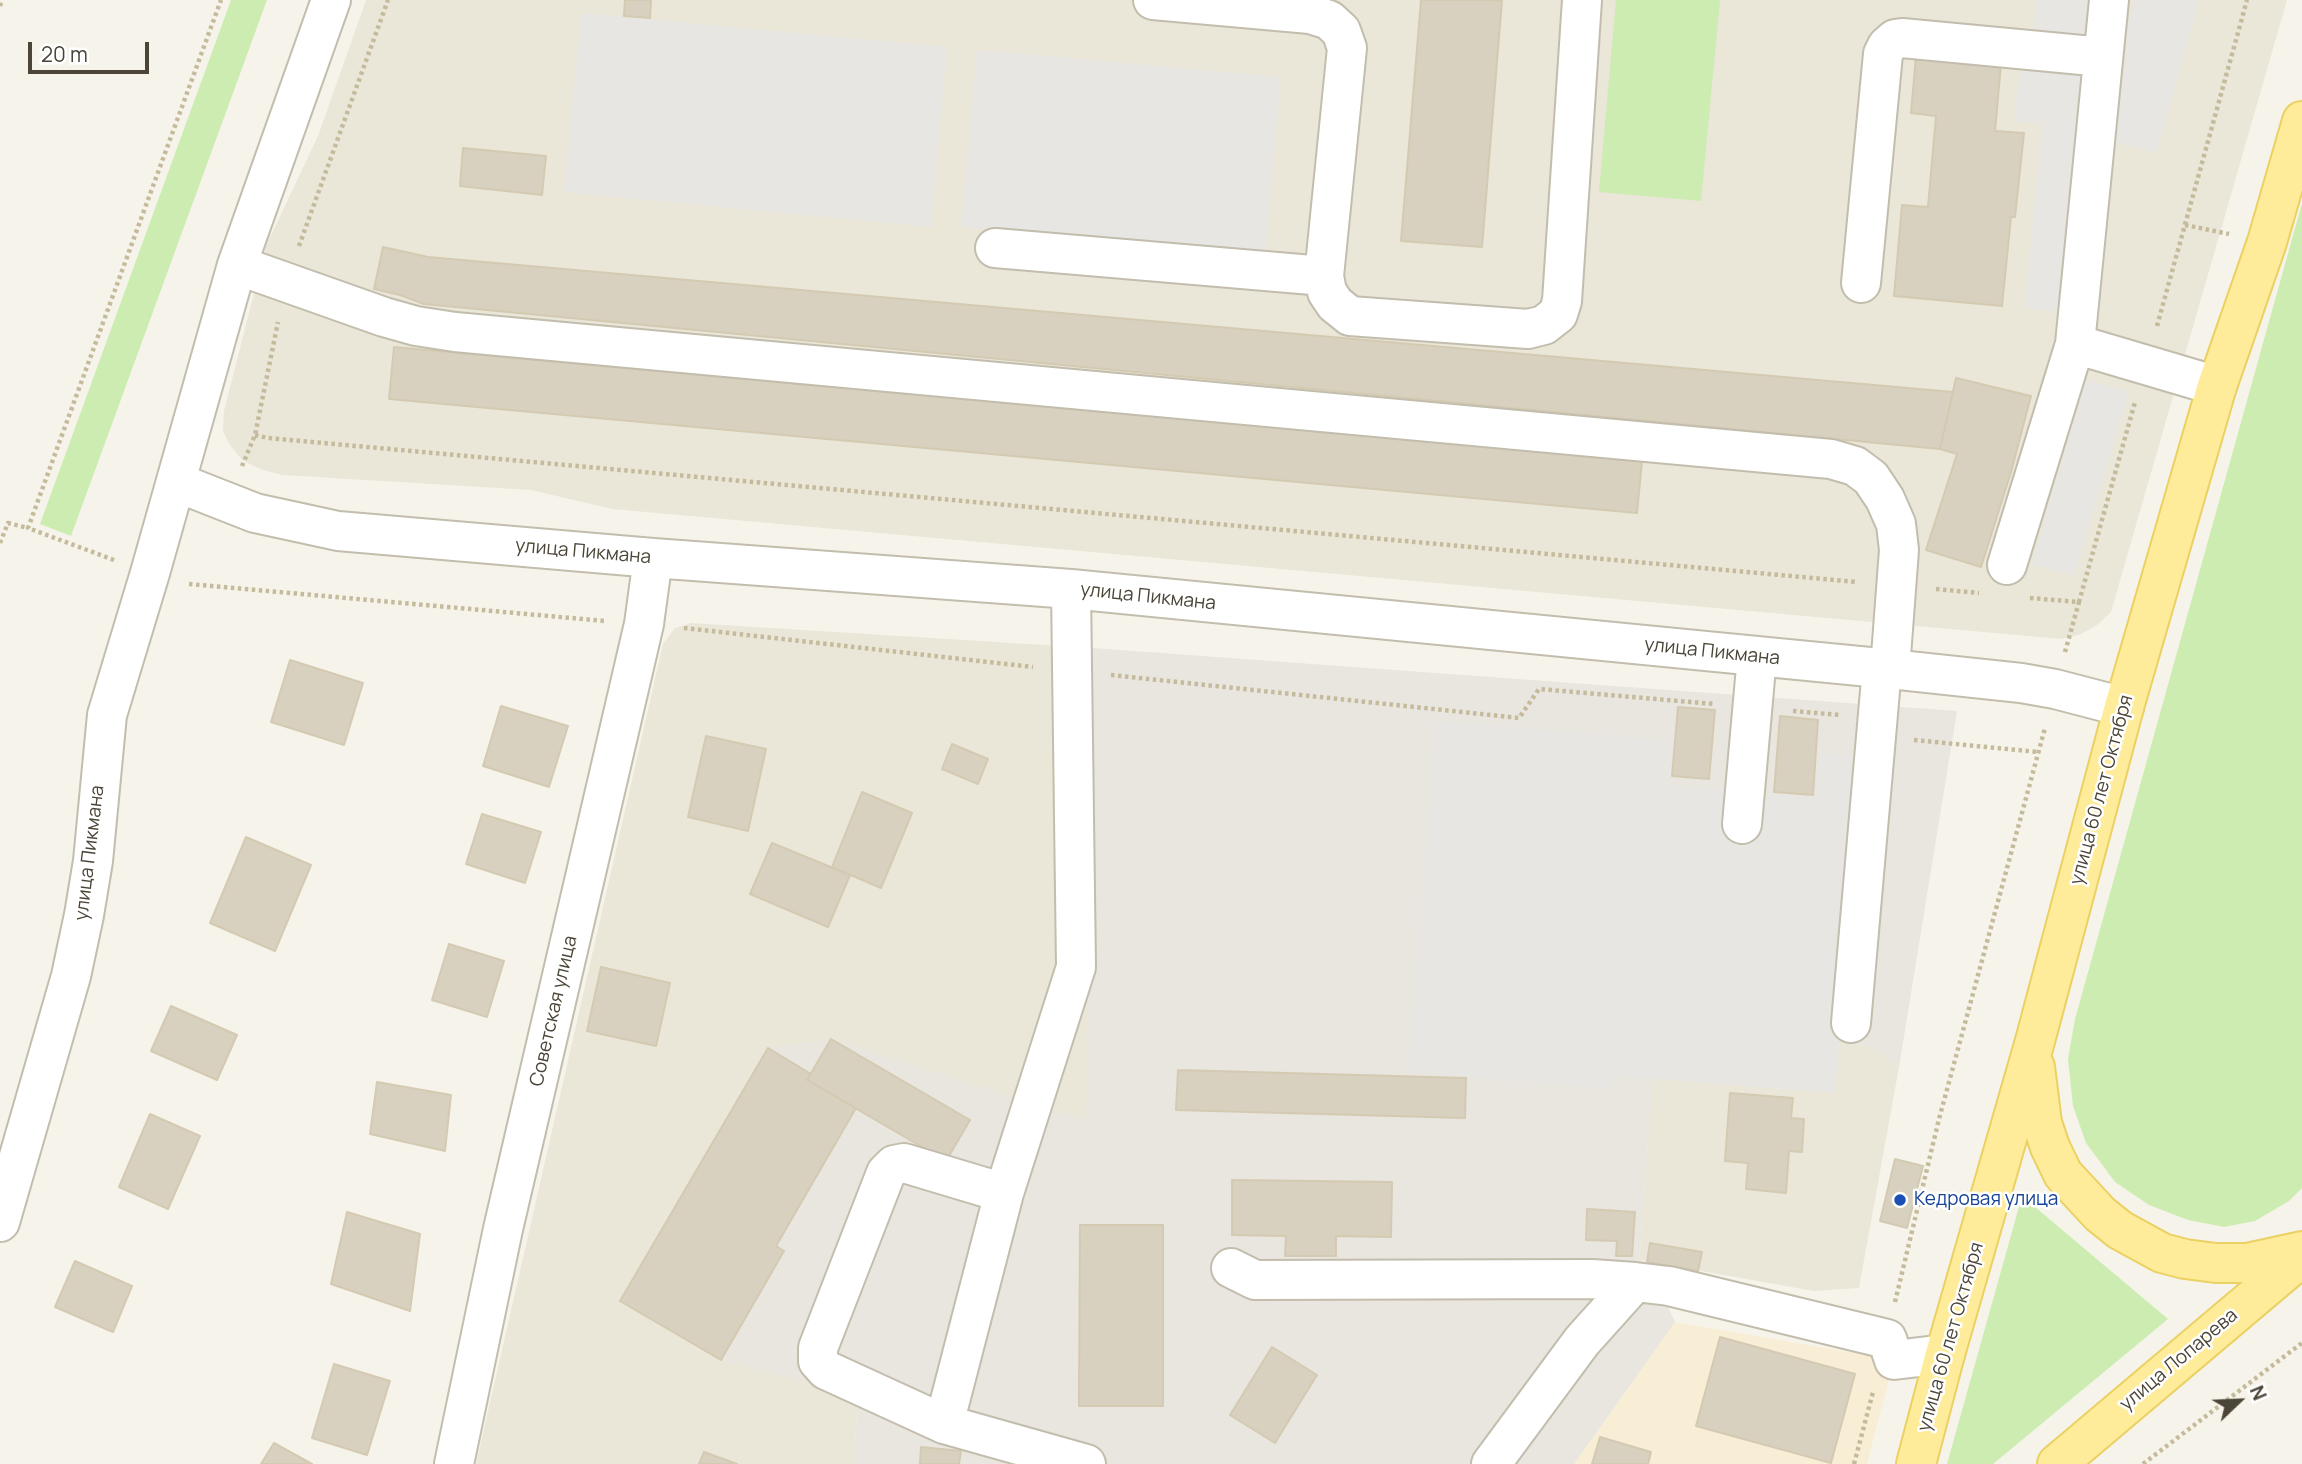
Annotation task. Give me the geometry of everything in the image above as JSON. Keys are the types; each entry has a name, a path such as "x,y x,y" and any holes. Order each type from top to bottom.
{"main road":[{"name":"улица 60 лет Октября","path":"1916,1464 2035,1041 2124,707 2217,386 2267,242 2302,121"},
{"path":"2035,1041 2038,1102 2050,1147 2063,1174 2099,1214 2143,1244 2185,1259 2247,1263 2302,1251"},
{"name":"улица Лопарева","path":"2057,1464 2302,1257"}],"street":[{"name":"улица Пикмана","path":"0,1223 74,964 93,860 107,715 237,265 331,0"},
{"path":"1153,0 1310,14 1329,20 1341,32 1347,48 1324,276 1327,292 1335,304 1350,316 1528,329 1544,325 1558,314 1562,301 1582,0"},
{"path":"2007,565 2075,344 2109,0"},
{"path":"1861,283 1883,54 1887,46 1895,39 1902,38 2103,57"},
{"path":"995,248 1324,276"},
{"path":"237,265 384,317 416,326 455,332 1831,459 1855,466 1871,478 1885,499 1896,524 1899,550 1850,1023"},
{"path":"2075,344 2217,386"},
{"name":"улица Пикмана","path":"176,482 255,513 338,531 1071,589 1756,656 2021,683 2124,707"},
{"name":"Советская улица","path":"454,1464 503,1229 644,624 653,558"},
{"path":"944,1424 1004,1193 1076,967 1071,589"},
{"path":"1742,824 1756,656"},
{"path":"1004,1193 904,1163 894,1165 886,1173 818,1348 818,1360 826,1370 944,1424 1086,1464"},
{"path":"1231,1268 1255,1280 1592,1279 1669,1286 1887,1339 1894,1360 1945,1354"},
{"path":"1491,1464 1582,1340 1635,1282"}],"path":[{"path":"0,6 2,0"},
{"path":"255,435 287,282 388,0"},
{"path":"0,543 8,523 28,527"},
{"path":"1854,1464 1887,1339 1939,1119 2079,602"},
{"path":"2143,1464 2302,1343"}],"shaded area":[{"path":"366,0 2287,0 2111,612 2097,625 2081,634 2061,639 612,509 531,490 282,475 260,469 242,460 230,445 223,431 224,411 266,246 318,136"},
{"path":"2036,0 2095,0 2091,41 2033,35"},
{"path":"2135,0 2199,0 2157,152 2116,142 2130,14"},
{"path":"581,13 947,47 931,227 564,192"},
{"path":"977,50 1281,77 1265,254 961,227"},
{"path":"2020,66 2088,73 2065,312 2025,308 2042,124 2014,121"},
{"path":"2086,379 2129,392 2074,576 2032,564"},
{"path":"691,623 1093,648 1087,1121 858,1395 854,1464 476,1464 663,644 675,628"},
{"path":"1093,648 1957,711 1899,1067 1873,1047 1839,1043 1835,1093 1653,1079 1639,1260 1647,1262 1675,1322 1574,1464 854,1464 858,1395 721,1360 768,1048 831,1039 1086,1120"},
{"path":"1437,721 1673,741 1670,786 1814,798 1819,753 1861,756 1835,1093 1611,1075 1609,1088 1409,1072"},
{"path":"1839,1043 1873,1047 1899,1067 1859,1288 1814,1291 1639,1260 1653,1078 1834,1093"},
{"path":"1675,1322 1894,1360 1867,1464 1574,1464"}],"green space":[{"path":"231,0 267,0 71,536 40,524"},
{"path":"1616,0 1720,0 1701,201 1599,192"},
{"path":"2302,203 2302,1188 2289,1201 2255,1221 2224,1227 2188,1220 2149,1205 2115,1182 2086,1143 2073,1106 2068,1059 2075,1019"},
{"path":"2022,1196 2168,1319 1993,1464 1947,1464"}],"building":[{"path":"625,0 651,0 650,18 624,16"},
{"path":"1421,0 1502,0 1482,247 1401,241"},
{"path":"1916,56 2001,64 1995,131 2024,133 2015,217 2011,217 2002,306 1894,296 1902,205 1928,207 1936,116 1911,113"},
{"path":"463,148 546,156 542,195 460,186"},
{"path":"383,247 428,257 1953,392 1940,449 424,304 374,289"},
{"path":"394,347 1642,461 1637,513 389,399"},
{"path":"1956,378 2031,396 2011,472 1981,567 1926,550 1957,454 1940,449"},
{"path":"290,660 363,683 344,745 271,722"},
{"path":"501,706 568,726 549,787 483,766"},
{"path":"1678,707 1715,710 1709,779 1672,776"},
{"path":"1780,716 1818,720 1813,795 1774,792"},
{"path":"706,736 766,749 748,831 688,817"},
{"path":"952,744 988,759 978,784 942,769"},
{"path":"862,792 912,813 881,888 832,867"},
{"path":"482,814 541,832 525,883 466,864"},
{"path":"246,837 311,865 275,951 210,923"},
{"path":"772,843 850,875 828,927 750,894"},
{"path":"449,944 504,961 487,1017 432,1000"},
{"path":"601,967 670,983 656,1046 587,1031"},
{"path":"171,1006 237,1035 217,1080 151,1051"},
{"path":"831,1039 970,1120 946,1161 807,1080"},
{"path":"768,1048 811,1074 807,1080 856,1108 776,1246 784,1251 721,1360 620,1301"},
{"path":"1178,1070 1466,1078 1465,1118 1176,1110"},
{"path":"377,1082 451,1095 445,1151 370,1134"},
{"path":"1730,1093 1793,1098 1791,1118 1804,1119 1802,1152 1789,1151 1786,1193 1746,1189 1748,1163 1725,1161"},
{"path":"150,1114 200,1136 168,1209 119,1187"},
{"path":"1895,1159 1923,1166 1907,1228 1880,1221"},
{"path":"1232,1180 1392,1182 1391,1237 1336,1236 1336,1256 1285,1256 1286,1236 1232,1235"},
{"path":"1587,1209 1635,1212 1632,1256 1616,1256 1617,1241 1586,1240"},
{"path":"347,1212 420,1234 410,1311 331,1284"},
{"path":"1080,1225 1163,1225 1163,1406 1079,1406"},
{"path":"1650,1243 1702,1252 1698,1271 1647,1262"},
{"path":"75,1261 132,1286 113,1332 55,1307"},
{"path":"1720,1337 1855,1374 1831,1463 1696,1426"},
{"path":"1272,1347 1317,1375 1275,1443 1230,1415"},
{"path":"334,1364 390,1381 367,1455 312,1438"},
{"path":"1600,1437 1651,1452 1648,1464 1592,1464"},
{"path":"274,1443 312,1464 261,1464"},
{"path":"921,1447 961,1451 959,1464 920,1464"},
{"path":"704,1452 737,1464 699,1464"}],"place":[{"name":"Кедровая улица","path":"1900,1200"}]}
